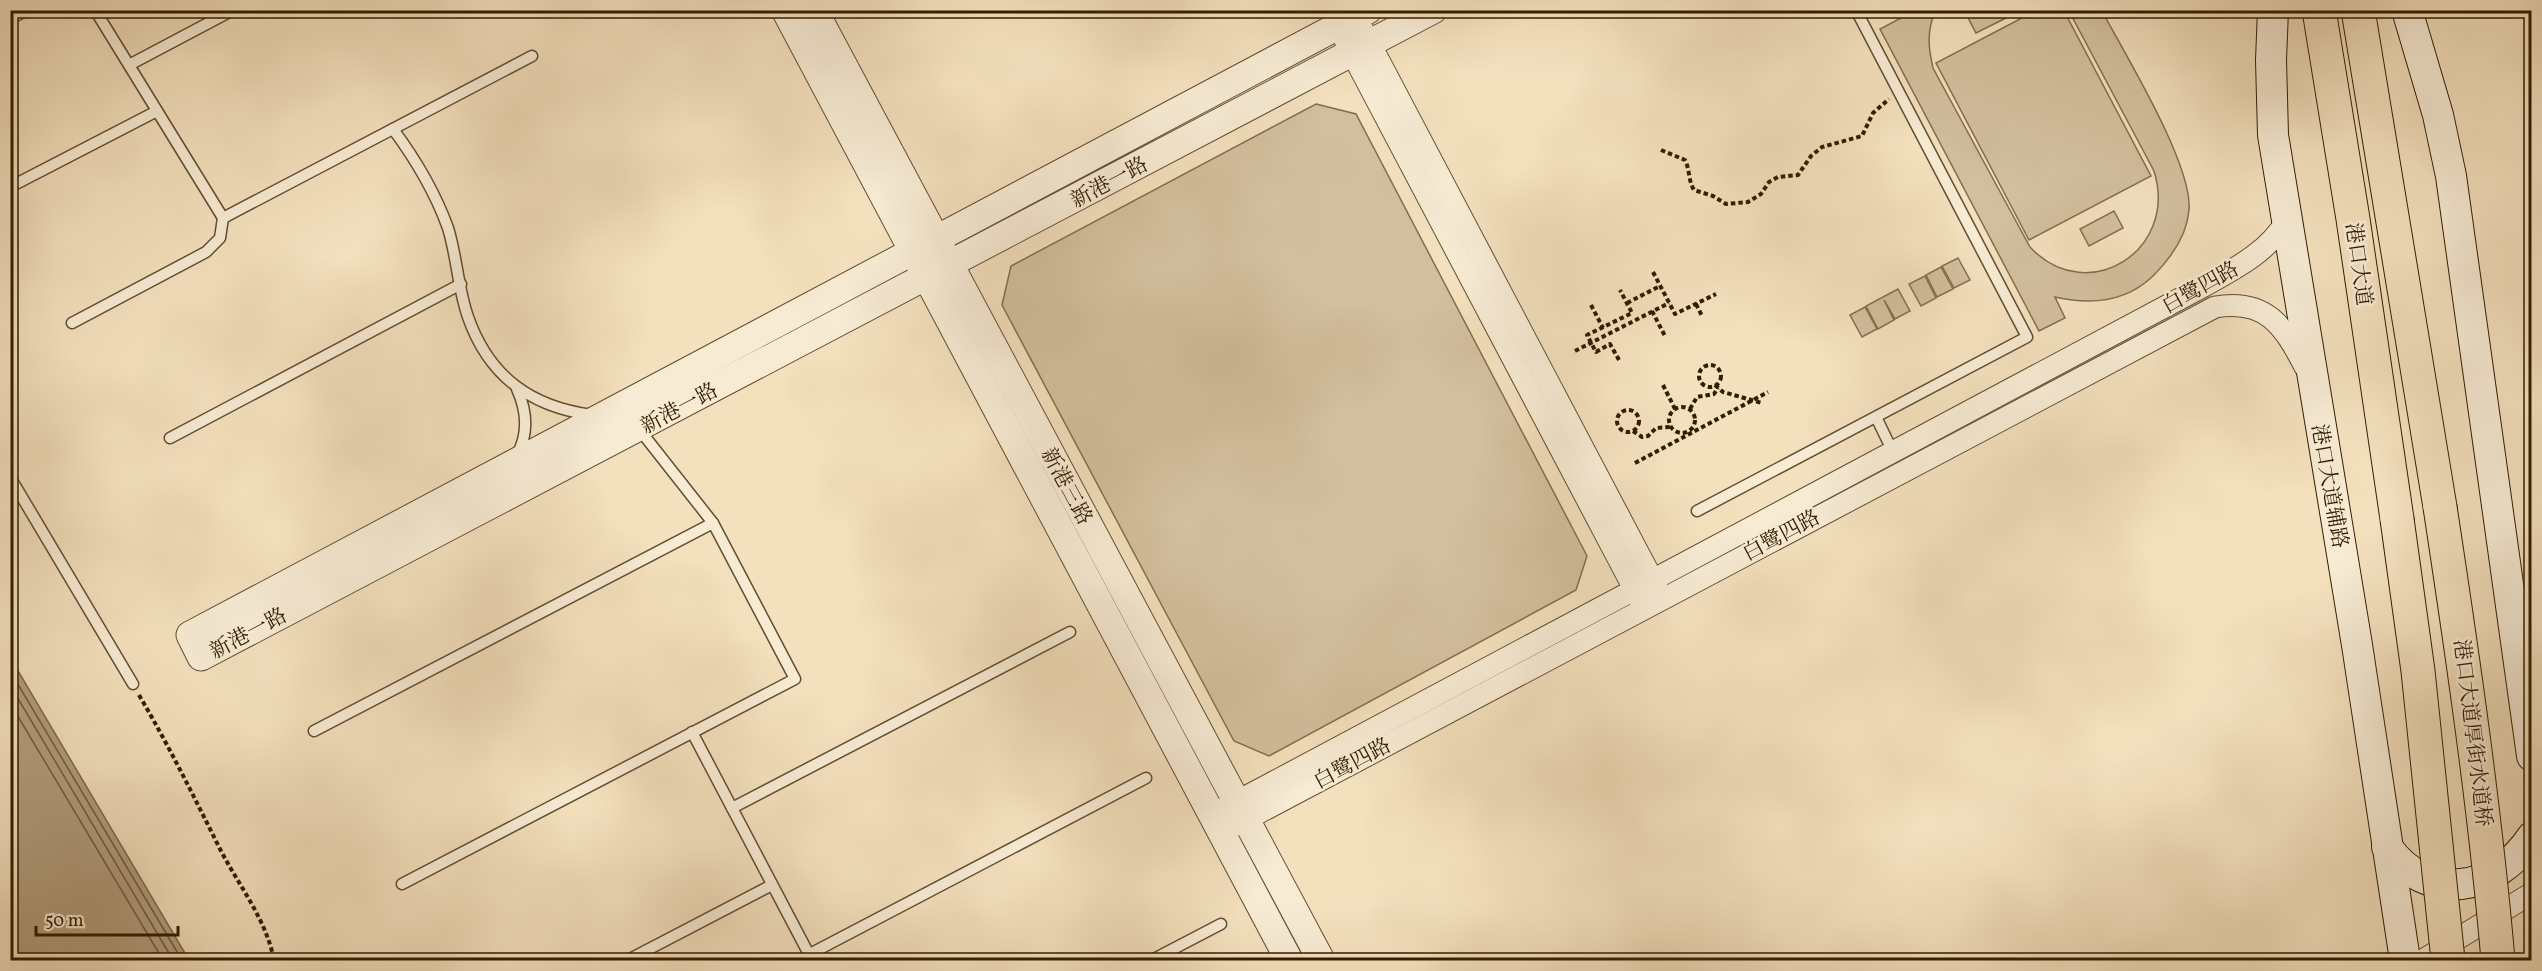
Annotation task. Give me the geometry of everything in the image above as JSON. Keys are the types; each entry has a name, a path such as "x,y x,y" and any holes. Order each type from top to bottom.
{"main road":[{"name":"港口大道辅路","path":"2273,10 2271,60 2273,135 2357,645 2405,960"},
{"name":"港口大道","path":"2319,10 2397,519 2420,694 2448,960"},
{"name":"港口大道","path":"2358,10 2440,507"},
{"path":"2407,10 2438,115 2451,176 2532,756"},
{"name":"港口大道厚街水道桥","path":"2440,507 2481,795 2498,960"},
{"path":"2387,847 2399,864 2412,873 2432,881 2453,885 2475,883 2498,873 2521,853 2532,837"}],"street":[{"name":"新港三路","path":"785,10 912,251 938,272 1321,960"},
{"name":"新港三路","path":"814,10 936,238 938,272 1216,823 1289,960"},
{"name":"新港一路","path":"1354,18 190,635 201,657 938,272 1433,10"},
{"path":"1354,18 1361,48 1648,594"},
{"name":"白鹭四路","path":"1216,823 1898,461 2257,254 2280,232 2287,220"},
{"name":"白鹭四路","path":"1898,461 2215,307 2234,304 2248,306 2265,313 2281,326 2306,368 2314,389"},
{"path":"2423,960 2532,893"}],"lane":[{"path":"10,19 27,10"},
{"path":"72,323 206,252 220,237 223,218 95,10"},
{"path":"129,65 233,10"},
{"path":"1697,512 2027,337 1856,10"},
{"path":"223,218 532,56"},
{"path":"10,187 157,111"},
{"path":"393,129 425,176 437,202 448,228 468,316 481,346 500,374 517,389 558,408 602,416"},
{"path":"170,438 461,284"},
{"path":"509,465 519,452 526,420 524,404 517,389"},
{"path":"1876,417 1898,461"},
{"path":"402,884 795,679 713,523 639,429"},
{"path":"10,477 133,684"},
{"path":"314,731 713,523"},
{"path":"732,808 1070,632"},
{"path":"692,732 810,958 1146,778"},
{"path":"628,960 772,885"},
{"path":"1152,960 1221,924"}],"path":[{"path":"1661,150 1685,160 1694,190 1713,196 1726,204 1748,202 1761,194 1769,182 1778,177 1798,175 1811,156 1822,147 1863,136 1873,113 1899,94"},
{"path":"1653,272 1675,314 1716,294"},
{"path":"1627,303 1660,286"},
{"path":"1619,360 1610,344 1596,352 1587,336 1632,313 1620,290"},
{"path":"1575,351 1669,303"},
{"path":"1695,304 1702,316"},
{"path":"1591,305 1603,328"},
{"path":"1652,311 1665,336"},
{"path":"1615,321 1619,328"},
{"path":"1690,410 1697,397 1714,394 1717,387 1720,380 1721,373 1717,367 1706,365 1700,369 1700,381 1708,387 1717,387 1762,403"},
{"path":"1663,384 1675,409"},
{"path":"1635,463 1768,392"},
{"path":"1670,427 1669,416 1675,409 1681,407 1690,410 1695,420 1689,433"},
{"path":"1633,431 1639,422 1638,415 1632,410 1624,410 1617,418 1618,426 1626,432 1633,431 1642,436 1648,436 1656,428 1670,427 1680,434 1689,433"},
{"path":"133,684 175,757 220,849 257,913 272,948 274,960"}],"shaded area":[{"path":"1969,10 2013,11 2014,14 1976,33 1965,12"},
{"path":"2037,10 2064,11 2151,176 2029,240 1936,63"},
{"path":"1905,11 1935,11 1929,39 1933,68 2030,247 2053,265 2077,272 2101,271 2123,262 2141,246 2153,225 2158,200 2154,171 2069,11 2102,11 2156,110 2180,166 2187,190 2189,210 2185,229 2172,254 2153,276 2131,291 2107,299 2081,301 2055,297 2065,318 2039,331 1880,29 1903,17"},
{"path":"1316,104 1356,114 1587,556 1576,590 1269,756 1234,741 1002,305 1011,266"},
{"path":"2114,211 2123,228 2089,246 2080,229"},
{"path":"1958,258 1970,280 1954,288 1942,266"},
{"path":"1941,267 1953,289 1937,297 1926,275"},
{"path":"1925,276 1936,298 1921,306 1909,284"},
{"path":"1898,289 1910,311 1895,319 1884,300 1894,320 1878,329 1866,306"},
{"path":"1865,307 1877,329 1862,337 1850,315"}],"water":[{"path":"11,659 189,960 11,960"}]}
